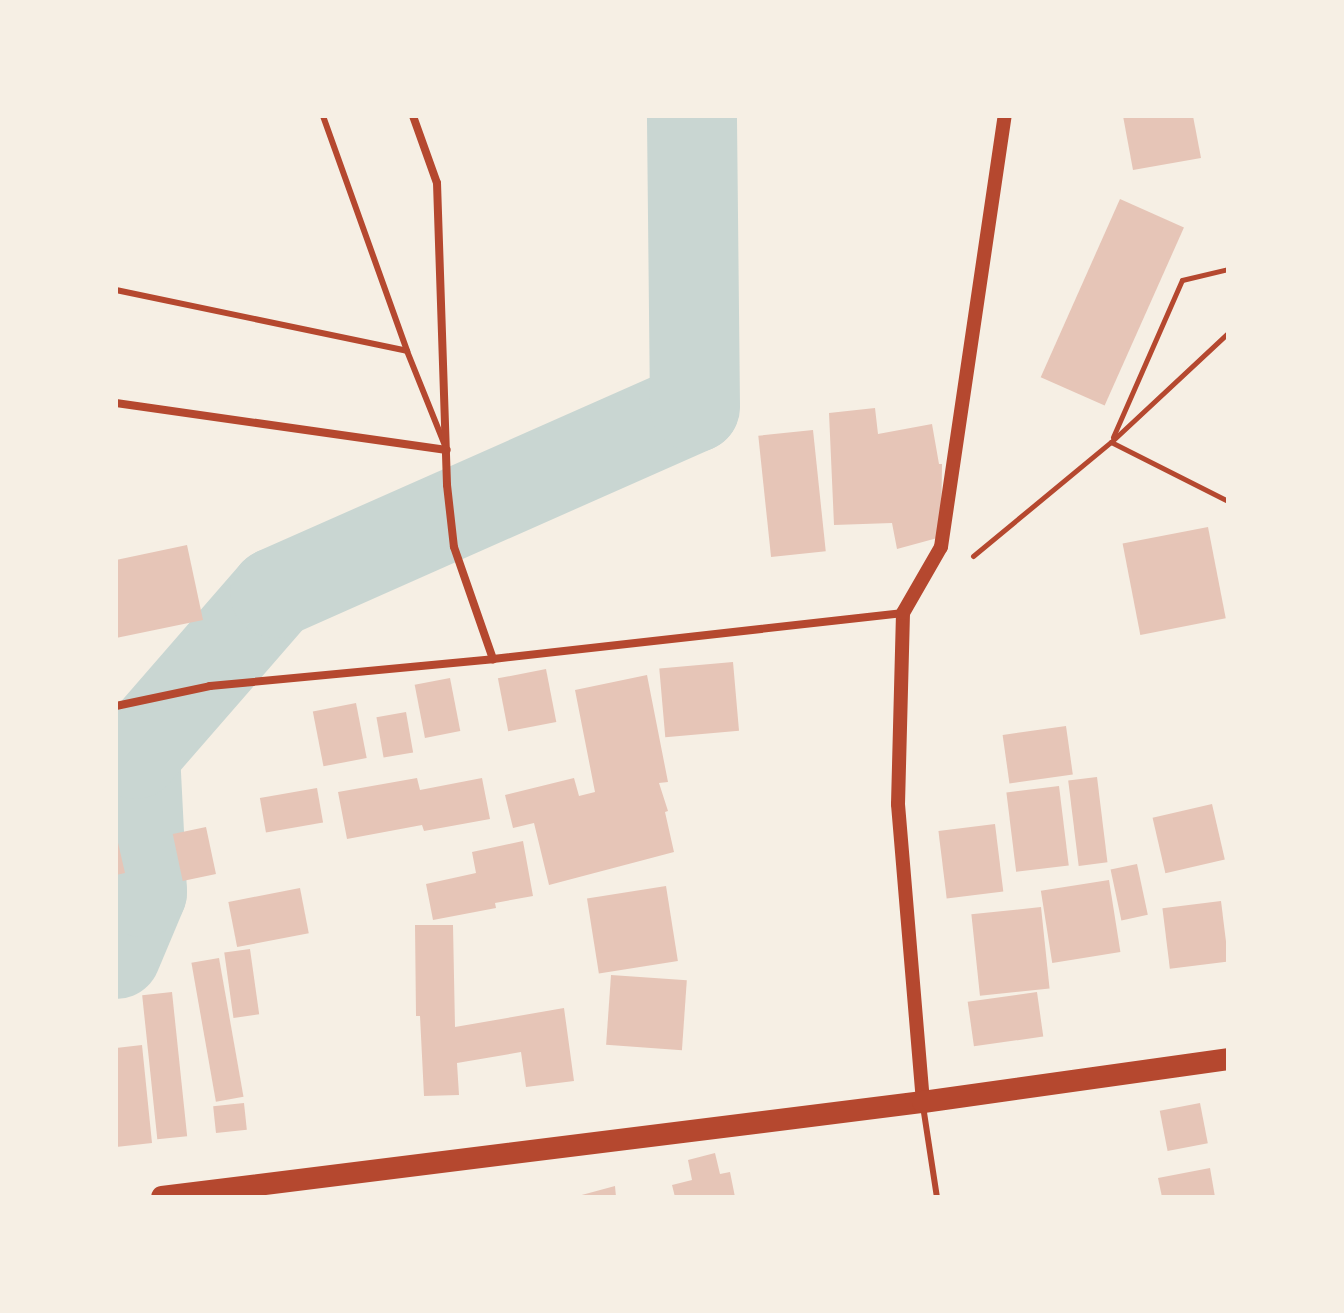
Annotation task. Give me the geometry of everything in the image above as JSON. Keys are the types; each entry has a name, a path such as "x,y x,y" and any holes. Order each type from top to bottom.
{"highway":[{"path":"162,1197 923,1102 1228,1059"}],"street":[{"path":"413,116 437,183 447,485 454,547 493,659"},
{"path":"923,1102 898,804 903,613 941,547 1005,116"},
{"path":"116,403 447,450"},
{"path":"116,706 210,686 493,659 903,613"}],"lane":[{"path":"323,116 407,351 447,450"},
{"path":"116,290 407,351"},
{"path":"923,1102 937,1197"}],"path":[{"path":"1111,442 1182,280 1228,269"},
{"path":"968,560 1111,442 1228,333"},
{"path":"1111,442 1228,501"}],"building":[{"path":"1123,116 1193,116 1201,158 1133,170"},
{"path":"1120,199 1184,227 1105,406 1041,377"},
{"path":"875,408 878,434 932,424 939,464 942,464 941,537 897,549 892,523 834,525 829,413"},
{"path":"813,430 826,551 771,557 758,436"},
{"path":"1208,527 1226,618 1140,635 1123,544"},
{"path":"187,545 203,620 116,638 116,560"},
{"path":"733,662 739,731 665,737 659,668"},
{"path":"546,669 556,722 508,731 498,678"},
{"path":"647,675 668,782 659,783 668,811 665,812 674,852 549,885 534,823 513,828 505,795 574,778 579,796 595,792 575,690"},
{"path":"450,678 460,731 425,738 415,685"},
{"path":"356,703 367,758 323,766 313,711"},
{"path":"406,712 413,752 384,758 376,717"},
{"path":"1066,726 1073,775 1009,783 1003,735"},
{"path":"1097,777 1107,862 1079,866 1068,781"},
{"path":"417,778 420,790 482,778 490,819 424,831 422,825 347,839 338,792"},
{"path":"1059,786 1069,865 1016,872 1006,792"},
{"path":"317,788 323,822 266,833 260,798"},
{"path":"1212,804 1225,860 1165,873 1153,818"},
{"path":"995,824 1003,891 947,898 938,831"},
{"path":"206,827 216,874 183,881 173,834"},
{"path":"116,834 125,873 116,875"},
{"path":"523,841 533,896 495,903 496,908 433,920 426,884 476,873 472,852"},
{"path":"1137,864 1148,915 1121,920 1111,870"},
{"path":"1109,880 1120,952 1052,963 1041,891"},
{"path":"666,886 678,961 599,974 587,899"},
{"path":"300,888 309,933 237,947 228,902"},
{"path":"1221,901 1228,962 1170,969 1162,908"},
{"path":"1041,907 1050,989 980,996 971,914"},
{"path":"415,925 453,925 455,1027 564,1008 574,1081 526,1087 521,1052 457,1063 459,1095 424,1096 420,1016 416,1016"},
{"path":"250,949 259,1014 233,1018 224,953"},
{"path":"219,958 243,1097 216,1102 191,963"},
{"path":"611,975 687,980 682,1050 606,1045"},
{"path":"172,992 187,1136 157,1139 142,995"},
{"path":"1037,992 1043,1037 974,1046 968,1002"},
{"path":"142,1045 152,1143 116,1147 116,1048"},
{"path":"244,1103 247,1130 216,1133 213,1106"},
{"path":"1200,1103 1208,1143 1168,1151 1160,1111"},
{"path":"715,1153 720,1174 730,1172 735,1197 675,1197 672,1185 692,1180 688,1160"},
{"path":"1210,1168 1215,1197 1162,1197 1158,1178"},
{"path":"615,1186 616,1197 578,1197 578,1196"}],"waterway":[{"path":"116,954 142,892 135,754 275,593 695,407 692,116"}]}
